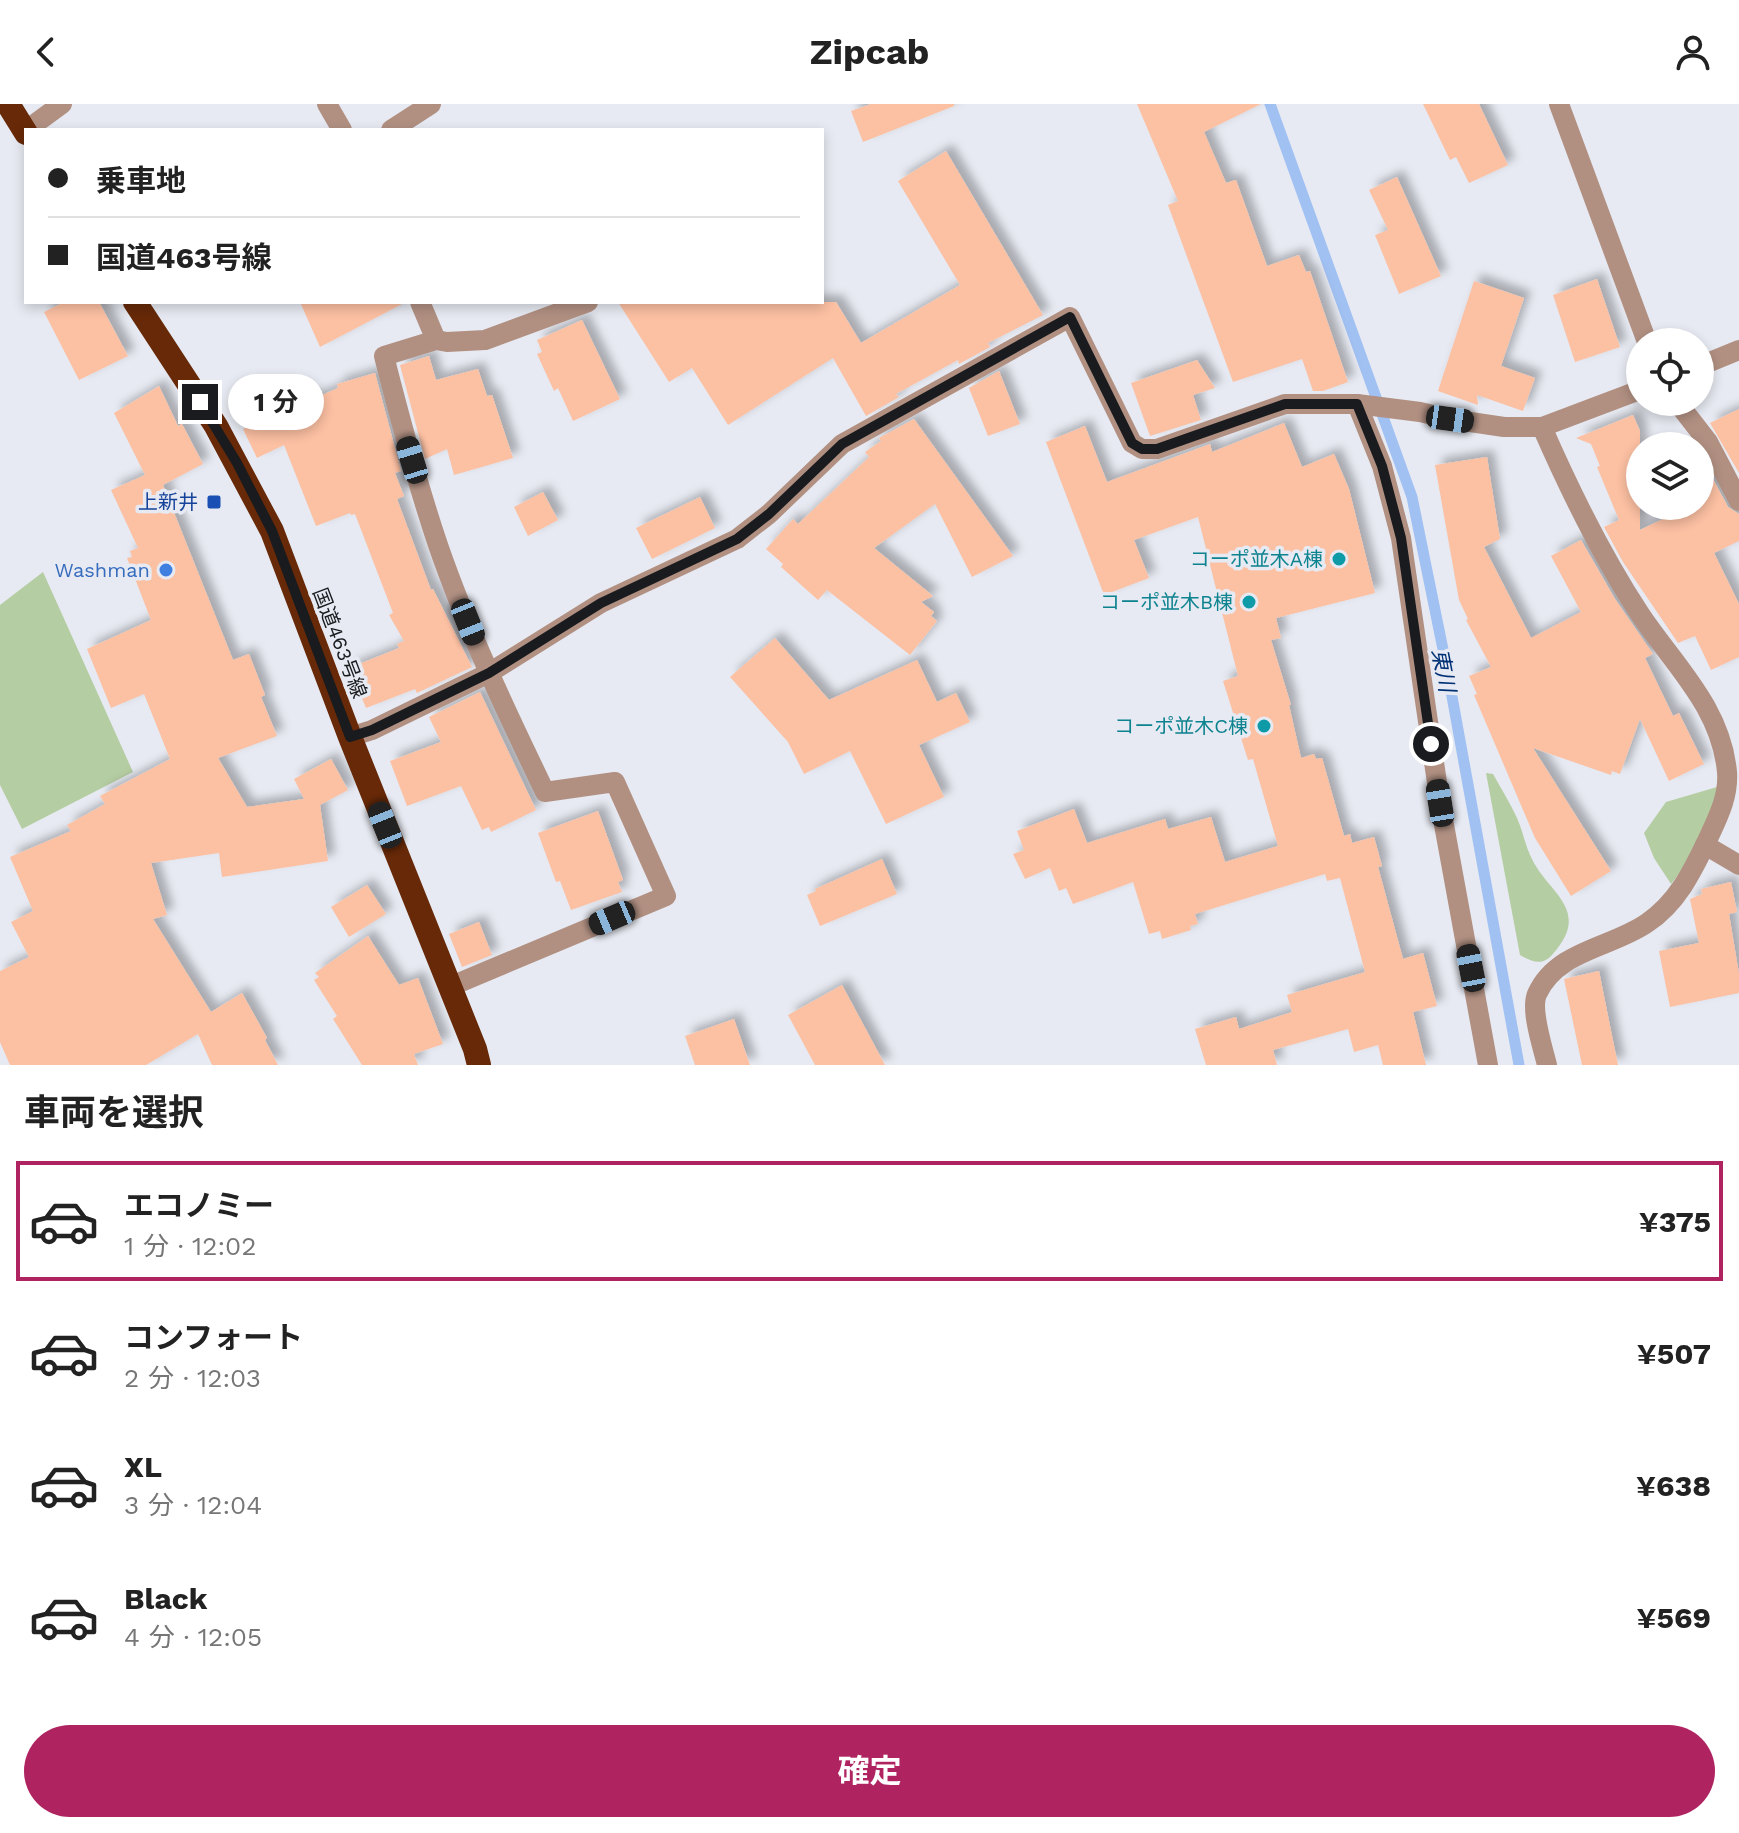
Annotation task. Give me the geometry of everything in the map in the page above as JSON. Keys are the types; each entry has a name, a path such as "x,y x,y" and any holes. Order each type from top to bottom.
{"highway":[{"path":"8,104 24,130"},
{"name":"国道463号線","path":"136,304 216,426 272,531 479,1065"}],"street":[{"path":"30,128 62,104"},
{"path":"327,104 341,128"},
{"path":"394,128 431,104"},
{"path":"1559,104 1642,328"},
{"path":"421,304 436,340"},
{"path":"449,987 666,896 615,782 545,792 489,673 438,545 403,432 384,356 436,340 485,340 583,304"},
{"path":"350,737 372,730 489,673 601,603 737,539 769,514 842,444 1070,317 1132,443 1142,449 1157,449 1285,404 1357,404 1504,427 1542,427 1626,395"},
{"path":"1714,360 1739,350"},
{"path":"1357,404 1382,466 1401,538 1440,803 1488,1065"},
{"path":"1688,416 1708,442 1739,501"},
{"path":"1542,427 1573,498 1602,550 1640,614 1715,720 1727,773 1723,805 1705,845 1689,878 1667,906 1646,924 1550,972 1536,997 1538,1025 1547,1065"},
{"path":"1705,845 1739,865"}],"green space":[{"path":"43,572 133,772 22,829 0,785 0,605"},
{"path":"1486,773 1493,774 1517,818 1532,859 1568,914 1564,939 1552,955 1541,962 1520,955"},
{"path":"1717,787 1702,838 1671,884 1654,858 1644,833 1666,802"}],"building":[{"path":"871,104 954,106 863,142 851,111"},
{"path":"1137,104 1261,104 1204,132 1226,183 1236,180 1267,266 1299,255 1306,272 1310,271 1348,382 1323,391 1313,391 1302,359 1233,382 1168,205 1178,201"},
{"path":"1423,104 1479,104 1508,165 1469,183 1456,157 1450,160"},
{"path":"946,151 1043,315 988,343 990,347 959,364 958,360 896,394 899,397 866,416 833,358 728,425 692,368 669,382 619,304 836,302 861,343 960,285 898,181"},
{"path":"1397,177 1441,276 1399,294 1375,235 1388,230 1369,190"},
{"path":"1597,279 1620,347 1575,362 1553,295"},
{"path":"1474,281 1524,298 1501,366 1535,378 1523,411 1477,395 1478,405 1438,391"},
{"path":"60,304 100,304 128,356 79,380 44,312"},
{"path":"301,304 402,304 320,347"},
{"path":"582,320 620,399 573,421 558,388 554,391 537,354 542,352 537,340"},
{"path":"429,356 436,380 478,369 487,396 492,395 513,458 454,475 447,449 425,459 400,365"},
{"path":"1197,360 1215,388 1193,395 1201,420 1150,436 1131,383"},
{"path":"999,371 1020,424 988,436 969,388"},
{"path":"375,373 401,471 395,473 404,496 397,499 431,590 472,667 417,693 415,689 366,708 349,668 399,648 397,644 404,641 389,615 393,613 355,514 350,513 316,526 284,445 257,458 243,429 338,388 337,384"},
{"path":"159,386 178,426 182,424 203,464 163,485 233,660 249,654 265,695 261,697 277,736 218,758 247,807 304,799 294,779 331,759 348,790 320,805 328,861 222,877 219,853 151,863 167,915 153,919 211,1012 242,993 278,1065 212,1065 198,1034 146,1065 10,1065 0,1042 0,971 29,957 11,922 33,911 10,857 71,831 67,825 105,804 100,796 170,759 144,694 111,708 87,649 151,620 127,558 132,557 130,551 138,548 111,490 145,475 114,413"},
{"path":"1739,409 1739,473 1710,423"},
{"path":"1633,416 1640,432 1626,432 1626,520 1640,520 1640,530 1661,520 1714,520 1714,481 1728,507 1739,514 1739,541 1714,553 1739,604 1739,657 1711,670 1695,636 1678,643 1623,562 1604,527 1619,520 1591,444 1576,438"},
{"path":"914,419 1013,556 972,577 935,504 874,548 933,596 921,602 934,612 931,616 937,621 910,655 827,590 818,600 766,549 793,519 798,524 869,457 865,452 881,441 879,438"},
{"path":"1284,423 1302,467 1334,454 1349,489 1375,593 1276,618 1281,638 1271,640 1291,705 1301,758 1314,754 1316,759 1322,758 1344,836 1350,834 1352,843 1374,837 1382,866 1378,867 1403,959 1423,953 1437,1006 1413,1012 1426,1065 1383,1065 1378,1045 1354,1052 1348,1029 1273,1050 1277,1065 1206,1065 1195,1029 1236,1017 1239,1029 1292,1012 1287,995 1365,972 1340,878 1327,881 1325,874 1195,914 1198,924 1190,926 1191,930 1162,939 1160,931 1149,934 1133,882 1073,904 1066,888 1059,891 1050,868 1025,879 1013,854 1024,850 1017,831 1074,809 1087,843 1165,819 1168,829 1211,817 1225,862 1278,846 1253,759 1248,760 1223,681 1238,676 1198,517 1134,540 1149,578 1104,595 1046,442 1085,426 1107,482 1210,444 1212,452"},
{"path":"1487,457 1500,539 1484,547 1531,638 1581,612 1551,556 1581,540 1615,599 1653,654 1645,658 1673,716 1679,713 1704,764 1669,781 1640,719 1620,774 1612,771 1611,775 1533,748 1611,871 1571,896 1535,838 1474,695 1477,694 1469,676 1491,667 1459,600 1435,465"},
{"path":"543,492 558,520 528,536 514,507"},
{"path":"700,497 715,528 652,559 636,528"},
{"path":"775,638 829,700 917,660 937,702 956,693 970,722 919,745 944,797 886,824 850,751 804,774 788,742 730,677"},
{"path":"480,692 536,810 491,832 489,827 482,830 461,786 407,806 390,761 441,742 429,717"},
{"path":"598,811 623,880 618,882 622,892 571,910 560,881 556,882 538,833"},
{"path":"882,859 897,894 820,926 807,895"},
{"path":"1731,882 1737,912 1729,914 1739,993 1670,1007 1659,951 1699,943 1690,899 1702,894 1701,889"},
{"path":"367,885 386,914 349,937 331,907"},
{"path":"479,922 492,955 462,967 449,934"},
{"path":"368,936 399,985 418,978 443,1044 414,1054 418,1065 362,1065 333,1019 337,1016 314,980 319,977 315,973"},
{"path":"1599,971 1618,1065 1582,1065 1564,979"},
{"path":"842,985 885,1065 815,1065 788,1015"},
{"path":"734,1019 750,1065 695,1065 685,1036"}],"waterway":[{"name":"東川","path":"1270,104 1412,497 1447,669 1519,1065"}],"place":[{"name":"上新井","path":"214,502"},
{"name":"コーポ並木A棟","path":"1339,559"},
{"name":"Washman","path":"166,570"},
{"name":"コーポ並木B棟","path":"1249,602"},
{"name":"コーポ並木C棟","path":"1264,726"}],"route":[{"path":"200,402 237,463 272,531 350,737 372,730 489,673 601,603 737,539 769,514 842,444 1070,317 1132,443 1142,449 1157,449 1285,404 1357,404 1382,466 1401,538 1431,744"}]}
